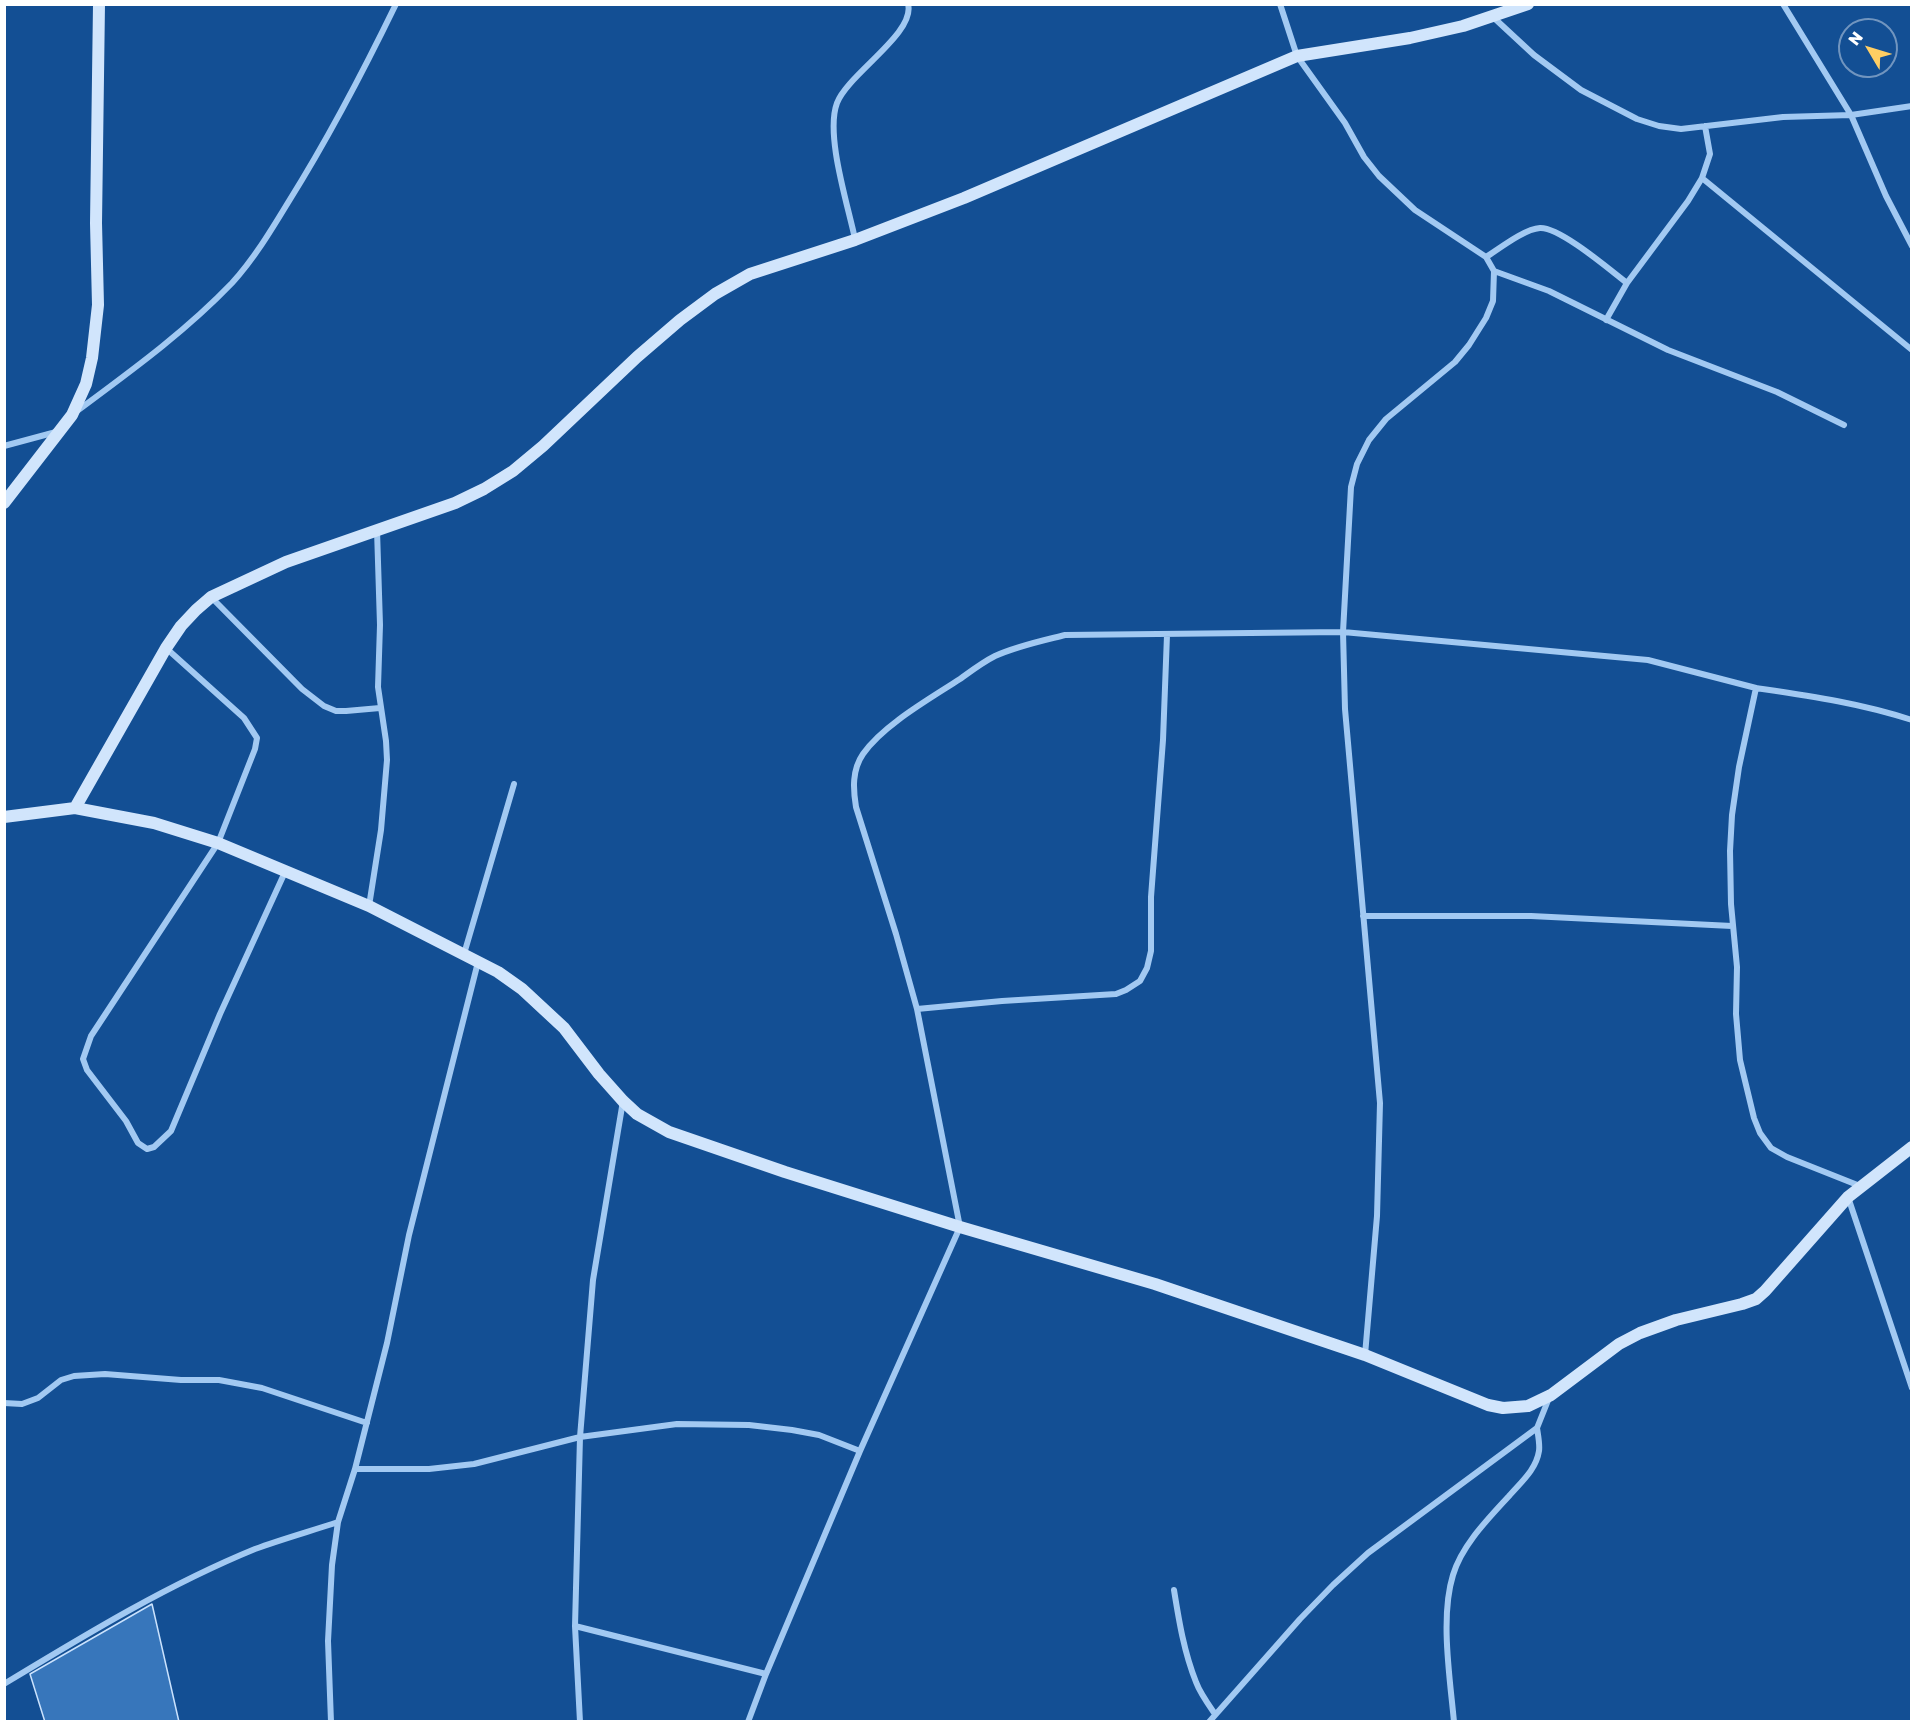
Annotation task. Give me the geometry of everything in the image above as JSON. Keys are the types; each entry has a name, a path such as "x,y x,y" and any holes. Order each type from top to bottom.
{"street":[{"path":"72,415 86,384 96,337 99,4"},
{"path":"4,503 72,415 149,358 197,317 233,282 267,237 304,177 356,86 396,4"},
{"path":"855,240 833,140 833,119 838,101 856,76 902,30 907,18 908,4"},
{"path":"1280,4 1298,56 1345,123 1364,157 1385,183 1415,210 1485,257 1494,270 1549,291 1668,350 1777,392 1844,425"},
{"path":"75,808 166,648 189,618 211,597 286,562 455,503 484,489 513,471 543,446 680,320 715,294 750,274 855,240 1057,160 1298,56 1410,38 1463,26 1528,4"},
{"path":"1783,4 1851,115 1886,196 1911,246"},
{"path":"1492,16 1534,54 1581,90 1637,119 1659,126 1681,129 1783,117 1851,115 1911,106"},
{"path":"1606,320 1627,283 1688,201 1702,178 1710,154 1705,126"},
{"path":"1702,178 1911,350"},
{"path":"1485,257 1530,231 1539,228 1549,229 1569,240 1627,283"},
{"path":"1365,1355 1377,1216 1380,1103 1345,709 1343,632 1351,487 1357,464 1369,440 1386,419 1455,362 1469,345 1486,318 1492,301 1494,270"},
{"path":"4,446 59,431"},
{"path":"369,906 380,839 387,760 377,670 380,626 377,530"},
{"path":"211,597 302,689 324,706 336,711 380,708"},
{"path":"748,1722 860,1451 960,1227 917,1009 856,807 853,788 855,773 862,755 879,736 916,708 993,657 1025,645 1065,635 1343,632 1648,660 1756,688 1860,704 1911,720"},
{"path":"917,1009 1116,994 1140,981 1147,968 1151,951 1151,897 1163,740 1167,635"},
{"path":"166,648 244,718 254,730 256,738 255,749 218,843 91,1036 84,1051 83,1059 87,1070 126,1121 142,1147 147,1149 160,1144 171,1131 220,1014 285,872"},
{"path":"1756,688 1739,767 1732,815 1730,851 1740,1060 1754,1118 1760,1133 1771,1148 1787,1157 1860,1186"},
{"path":"464,954 514,784"},
{"path":"4,817 75,808 154,823 218,843 369,906 478,961 522,989 564,1028 623,1101 637,1114 669,1132 785,1172 960,1227 1155,1284 1365,1355 1488,1405 1503,1408 1528,1406 1551,1395 1619,1344 1640,1333 1676,1320 1711,1313 1756,1299 1848,1197 1911,1147"},
{"path":"1363,916 1531,916 1732,926"},
{"path":"332,1722 328,1641 332,1565 338,1522 355,1469 387,1343 409,1235 478,961"},
{"path":"580,1722 575,1626 580,1437 593,1280 623,1101"},
{"path":"1848,1197 1911,1388"},
{"path":"4,1404 22,1404 38,1398 61,1380 74,1376 105,1374 180,1380 219,1380 262,1388 367,1423"},
{"path":"1454,1722 1446,1636 1453,1576 1473,1538 1525,1480 1535,1464 1539,1450 1537,1428 1551,1395"},
{"path":"355,1469 429,1469 474,1464 580,1437 677,1424 749,1425 819,1436 860,1451"},
{"path":"1209,1722 1324,1594 1368,1553 1537,1428"},
{"path":"4,1684 93,1630 187,1581 256,1549 338,1522"},
{"path":"1174,1590 1179,1625 1196,1684 1215,1714"},
{"path":"575,1626 766,1674"}],"building":[{"path":"152,1604 179,1722 45,1722 30,1674"}]}
